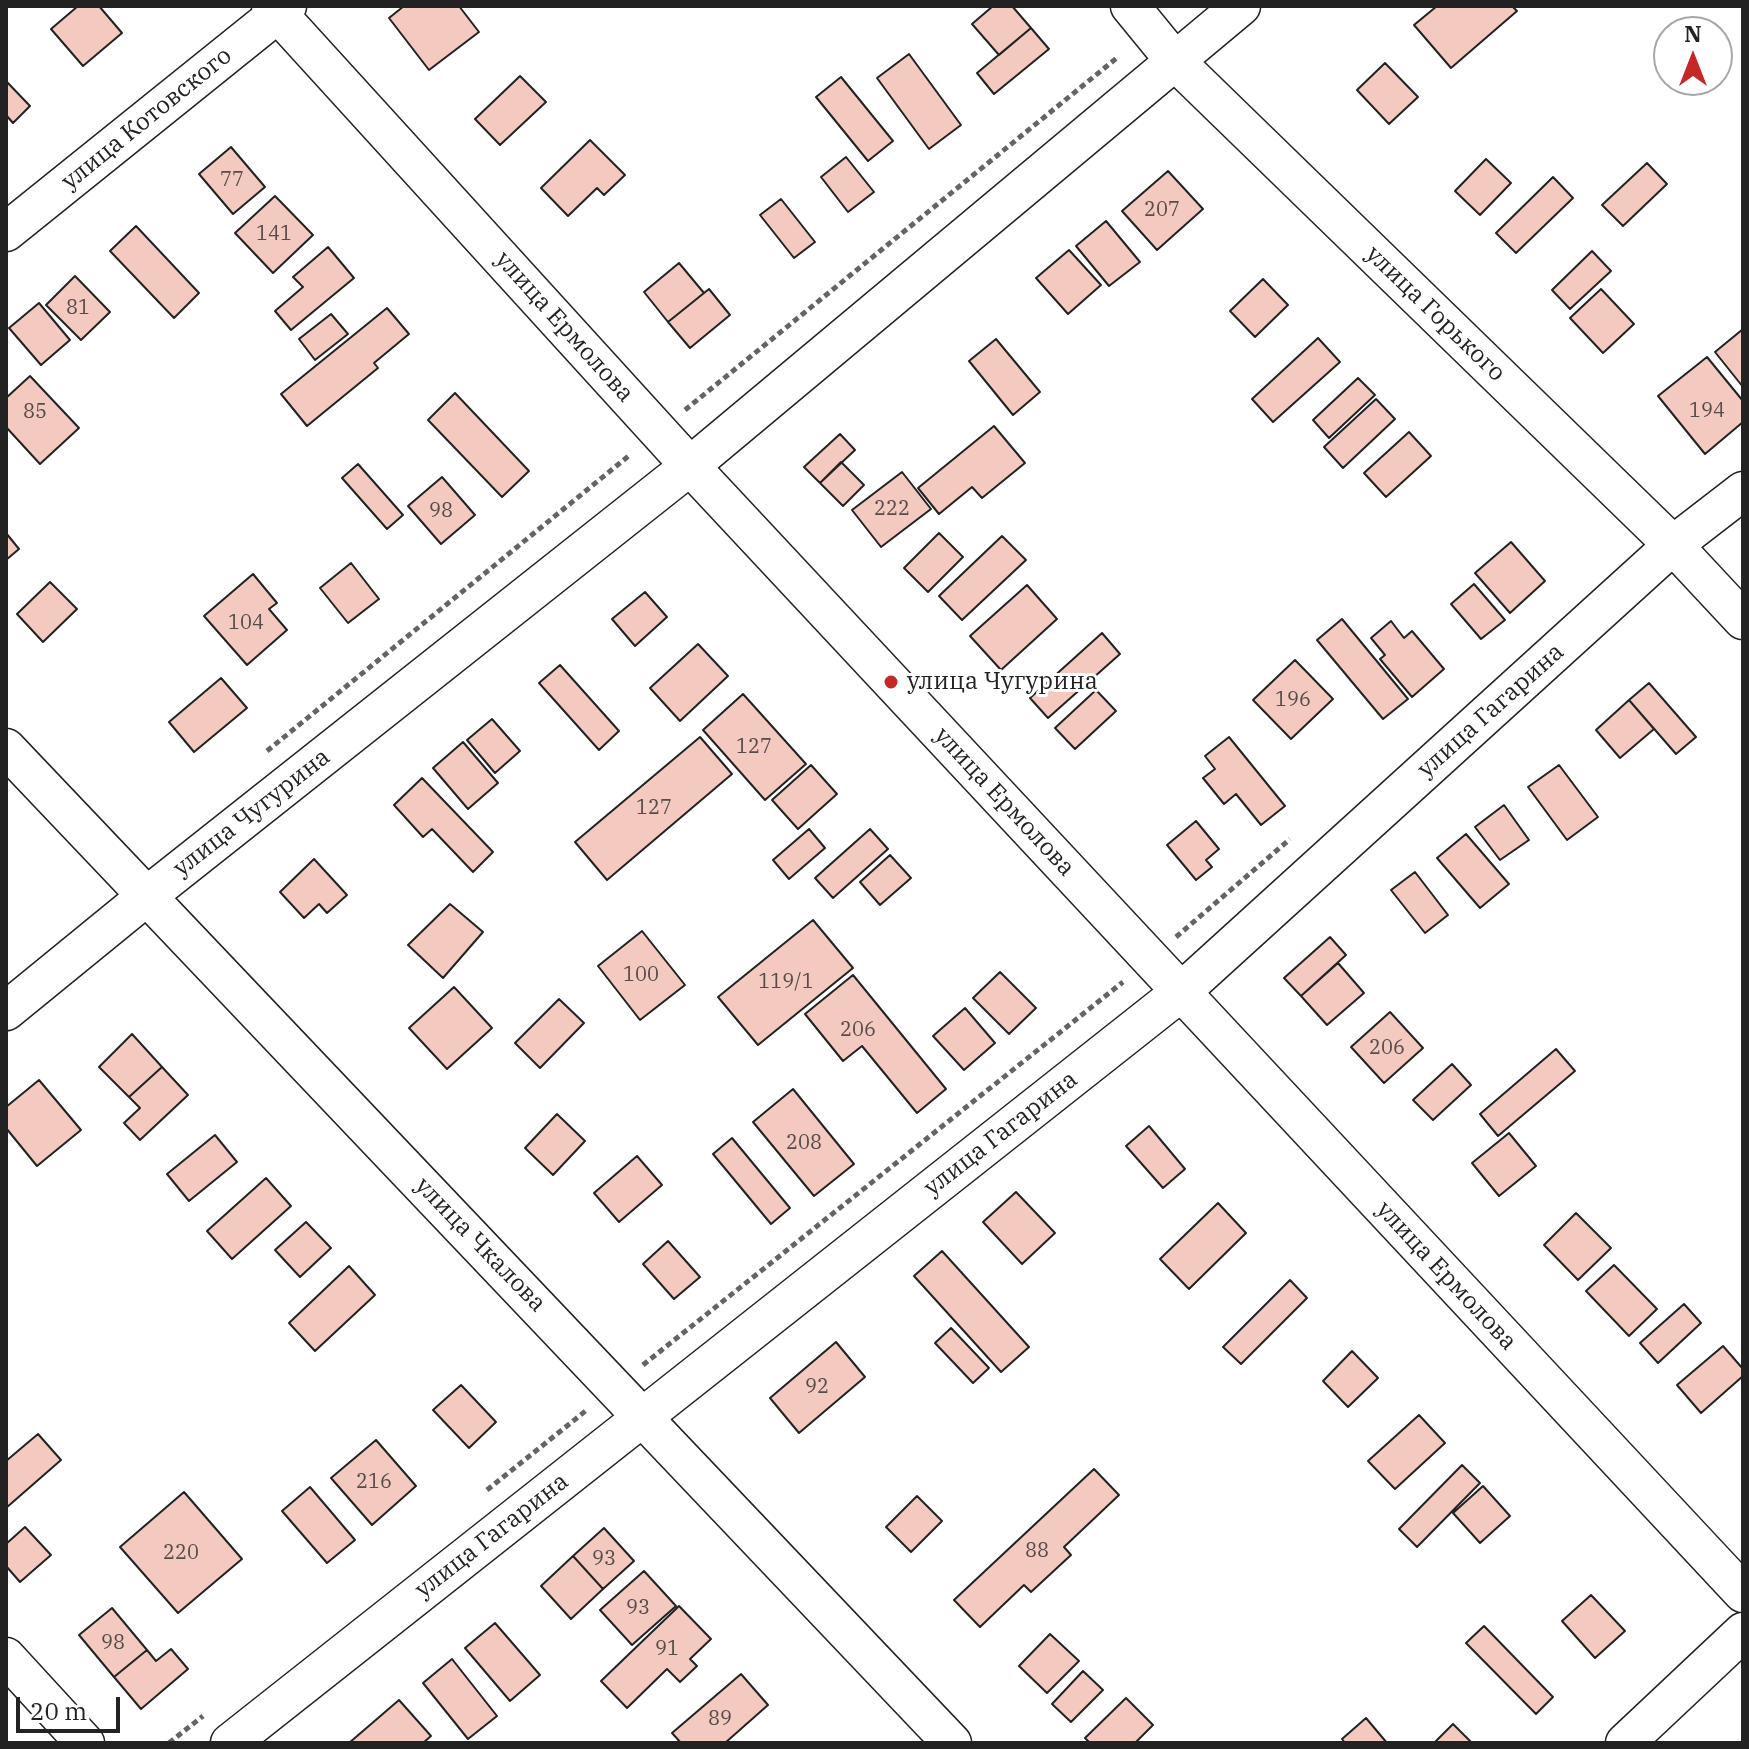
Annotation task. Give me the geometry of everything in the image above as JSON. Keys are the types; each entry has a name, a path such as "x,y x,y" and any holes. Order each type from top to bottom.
{"street":[{"name":"улица Чугурина","path":"6,1011 690,466 1241,6"},
{"name":"улица Котовского","path":"6,232 279,9"},
{"name":"улица Ермолова","path":"279,9 690,466 1743,1593"},
{"name":"улица Горького","path":"1140,18 1175,61 1673,545 1743,620"},
{"name":"улица Гагарина","path":"230,1743 1181,992 1673,545 1743,491"},
{"name":"улица Чкалова","path":"6,748 952,1743"},
{"path":"1625,1743 1743,1632"},
{"path":"6,1657 85,1743"}],"path":[{"path":"256,760 659,431 1140,18"},
{"path":"479,1496 1150,959 1295,836"},
{"path":"169,1743 206,1713"}],"building":[{"path":"78,6 99,6 122,33 83,66 51,29"},
{"path":"404,6 459,6 479,32 429,70 389,18"},
{"path":"993,6 1012,6 1031,28 999,55 972,24"},
{"path":"1437,6 1512,6 1517,11 1451,68 1414,25"},
{"path":"1031,28 1049,49 994,94 977,73"},
{"path":"909,54 961,125 929,149 877,78"},
{"path":"1385,63 1418,97 1389,124 1357,90"},
{"path":"520,76 546,102 500,145 475,119"},
{"path":"841,77 893,141 868,161 816,97"},
{"path":"6,81 30,106 13,123 6,115"},
{"path":"590,140 625,175 604,195 597,188 568,216 541,188"},
{"path":"231,147 265,187 233,214 199,174"},
{"path":"846,157 874,192 848,212 821,177"},
{"path":"1486,159 1511,183 1480,215 1455,191"},
{"path":"1647,163 1667,184 1623,226 1602,205"},
{"path":"1168,171 1203,209 1157,250 1122,211"},
{"path":"1553,177 1573,198 1516,253 1496,233"},
{"path":"275,196 313,235 273,273 235,233"},
{"path":"781,199 815,242 794,258 760,215"},
{"path":"1106,221 1140,262 1109,286 1076,246"},
{"path":"136,226 199,293 174,318 110,251"},
{"path":"328,247 354,278 291,330 275,311 303,287 293,277"},
{"path":"1069,250 1101,285 1068,314 1036,278"},
{"path":"1592,251 1611,271 1570,309 1552,290"},
{"path":"679,263 704,293 668,322 644,292"},
{"path":"75,276 110,312 81,340 46,305"},
{"path":"1263,279 1288,305 1255,337 1230,311"},
{"path":"709,289 730,315 690,348 668,322"},
{"path":"1601,289 1634,324 1603,353 1570,318"},
{"path":"39,303 70,340 41,365 9,328"},
{"path":"387,308 409,334 374,363 378,368 307,426 281,394"},
{"path":"331,314 348,334 315,360 299,339"},
{"path":"1743,329 1743,387 1715,352"},
{"path":"1318,338 1340,362 1273,422 1252,399"},
{"path":"996,339 1040,392 1013,415 969,361"},
{"path":"1707,357 1743,401 1743,422 1705,454 1658,396"},
{"path":"30,376 79,428 40,464 6,427 6,398"},
{"path":"1358,378 1375,395 1329,438 1313,420"},
{"path":"455,393 529,471 502,497 428,420"},
{"path":"1376,399 1395,419 1343,468 1324,447"},
{"path":"994,426 1025,463 982,498 972,487 939,514 918,488"},
{"path":"1409,432 1431,456 1386,497 1364,473"},
{"path":"840,434 855,450 820,483 804,467"},
{"path":"841,462 864,485 843,506 820,483"},
{"path":"358,464 403,515 387,529 342,478"},
{"path":"902,472 931,509 881,547 852,510"},
{"path":"442,477 475,515 441,544 408,506"},
{"path":"6,533 19,549 6,560"},
{"path":"939,533 963,557 928,592 904,568"},
{"path":"1002,536 1026,560 962,620 939,596"},
{"path":"1511,542 1545,581 1510,613 1475,573"},
{"path":"351,563 379,599 348,623 320,588"},
{"path":"253,574 277,603 269,609 287,630 247,665 204,616"},
{"path":"50,582 77,609 43,642 17,614"},
{"path":"1474,584 1505,620 1481,639 1451,604"},
{"path":"1027,585 1057,619 1001,670 970,636"},
{"path":"645,592 667,617 635,646 612,619"},
{"path":"1342,619 1408,699 1383,719 1317,640"},
{"path":"1391,621 1404,638 1412,631 1444,669 1412,697 1380,659 1385,655 1371,638"},
{"path":"1102,633 1120,654 1048,718 1030,698"},
{"path":"698,644 728,676 680,721 650,688"},
{"path":"1295,660 1333,699 1291,739 1253,700"},
{"path":"560,665 619,731 599,750 539,683"},
{"path":"221,678 247,708 194,752 169,722"},
{"path":"1649,683 1696,737 1676,754 1629,700"},
{"path":"1096,690 1116,711 1075,749 1055,728"},
{"path":"743,694 806,764 765,800 703,730"},
{"path":"1629,700 1654,729 1620,758 1596,730"},
{"path":"492,719 520,751 495,773 467,740"},
{"path":"700,737 732,774 607,880 575,842"},
{"path":"1229,737 1285,806 1261,825 1236,794 1224,804 1203,778 1215,769 1205,756"},
{"path":"463,742 498,783 468,809 433,768"},
{"path":"811,765 837,794 798,829 772,800"},
{"path":"1559,765 1598,817 1567,840 1528,787"},
{"path":"422,778 493,852 473,872 432,829 423,837 394,805"},
{"path":"1504,805 1529,840 1500,860 1475,827"},
{"path":"1196,821 1219,849 1206,860 1212,867 1196,880 1167,845"},
{"path":"809,829 825,848 789,879 773,860"},
{"path":"870,829 888,849 833,898 815,878"},
{"path":"1466,834 1509,884 1480,908 1437,858"},
{"path":"890,855 911,878 880,905 860,882"},
{"path":"314,859 347,895 327,913 319,904 304,918 280,892"},
{"path":"1415,872 1448,915 1425,933 1391,890"},
{"path":"450,904 483,932 443,978 408,945"},
{"path":"813,920 853,968 758,1045 718,997"},
{"path":"642,931 685,985 640,1020 598,966"},
{"path":"1330,937 1346,955 1301,996 1284,978"},
{"path":"1338,963 1364,993 1327,1025 1301,996"},
{"path":"1000,972 1036,1008 1009,1034 973,998"},
{"path":"853,975 946,1089 917,1113 862,1046 843,1061 805,1014"},
{"path":"454,987 492,1028 447,1069 409,1028"},
{"path":"559,999 584,1023 540,1068 515,1043"},
{"path":"965,1008 995,1043 964,1070 933,1036"},
{"path":"1390,1012 1423,1048 1384,1083 1351,1047"},
{"path":"132,1034 162,1067 129,1097 99,1067"},
{"path":"1556,1049 1575,1071 1498,1136 1480,1114"},
{"path":"1452,1064 1471,1085 1433,1120 1413,1100"},
{"path":"162,1067 188,1095 140,1140 124,1123 140,1108 129,1097"},
{"path":"39,1080 81,1130 37,1166 6,1128 6,1107"},
{"path":"793,1089 854,1164 814,1196 753,1122"},
{"path":"557,1114 585,1141 553,1175 525,1148"},
{"path":"1149,1126 1185,1169 1163,1188 1126,1146"},
{"path":"1509,1133 1536,1166 1499,1196 1472,1163"},
{"path":"215,1135 237,1162 189,1201 167,1174"},
{"path":"732,1138 790,1208 771,1224 713,1154"},
{"path":"637,1156 662,1185 619,1222 594,1193"},
{"path":"266,1178 291,1206 232,1259 207,1231"},
{"path":"1016,1192 1055,1233 1022,1264 983,1222"},
{"path":"1218,1203 1246,1233 1189,1289 1160,1259"},
{"path":"1576,1213 1611,1248 1578,1280 1544,1245"},
{"path":"306,1222 331,1248 300,1277 275,1250"},
{"path":"668,1241 700,1277 674,1299 643,1264"},
{"path":"942,1251 1029,1347 1001,1372 914,1276"},
{"path":"1614,1265 1657,1309 1629,1336 1586,1291"},
{"path":"349,1266 375,1295 315,1351 289,1323"},
{"path":"1290,1280 1307,1298 1241,1364 1223,1347"},
{"path":"1684,1304 1701,1323 1658,1363 1640,1343"},
{"path":"951,1328 989,1368 973,1383 935,1343"},
{"path":"836,1342 865,1377 799,1433 770,1398"},
{"path":"1723,1346 1743,1369 1743,1376 1701,1413 1677,1385"},
{"path":"1352,1351 1378,1378 1348,1407 1323,1381"},
{"path":"461,1385 496,1422 469,1448 433,1410"},
{"path":"1419,1415 1445,1443 1395,1489 1368,1461"},
{"path":"38,1434 61,1460 6,1508 6,1461"},
{"path":"376,1440 416,1486 372,1525 331,1478"},
{"path":"1462,1465 1480,1483 1417,1547 1399,1529"},
{"path":"1094,1469 1119,1495 1064,1547 1071,1555 1031,1592 1024,1585 980,1627 954,1600"},
{"path":"1483,1486 1510,1516 1480,1543 1453,1513"},
{"path":"310,1487 355,1540 327,1563 282,1511"},
{"path":"184,1492 242,1559 178,1613 120,1547"},
{"path":"917,1496 942,1521 911,1552 886,1527"},
{"path":"25,1527 51,1555 20,1582 6,1566 6,1544"},
{"path":"604,1528 634,1561 603,1589 573,1556"},
{"path":"573,1556 603,1589 571,1619 541,1586"},
{"path":"644,1571 676,1606 632,1645 600,1610"},
{"path":"1591,1595 1625,1631 1595,1658 1562,1621"},
{"path":"679,1606 711,1639 690,1659 697,1666 680,1682 667,1669 627,1708 601,1681"},
{"path":"112,1608 147,1650 114,1677 79,1635"},
{"path":"495,1623 540,1675 510,1701 465,1648"},
{"path":"1484,1626 1553,1697 1536,1714 1466,1643"},
{"path":"1050,1634 1079,1661 1047,1693 1019,1666"},
{"path":"171,1649 188,1669 141,1709 114,1677 147,1650 156,1661"},
{"path":"452,1659 497,1716 468,1739 423,1683"},
{"path":"1083,1671 1103,1690 1071,1722 1052,1704"},
{"path":"741,1674 768,1705 725,1743 681,1743 672,1733"},
{"path":"1126,1698 1153,1725 1135,1743 1090,1743 1085,1738"},
{"path":"399,1700 431,1736 423,1743 349,1743"},
{"path":"1366,1718 1387,1743 1345,1743 1342,1739"},
{"path":"1453,1724 1472,1743 1434,1743"}],"place":[{"name":"улица Чугурина","path":"891,682"}]}
